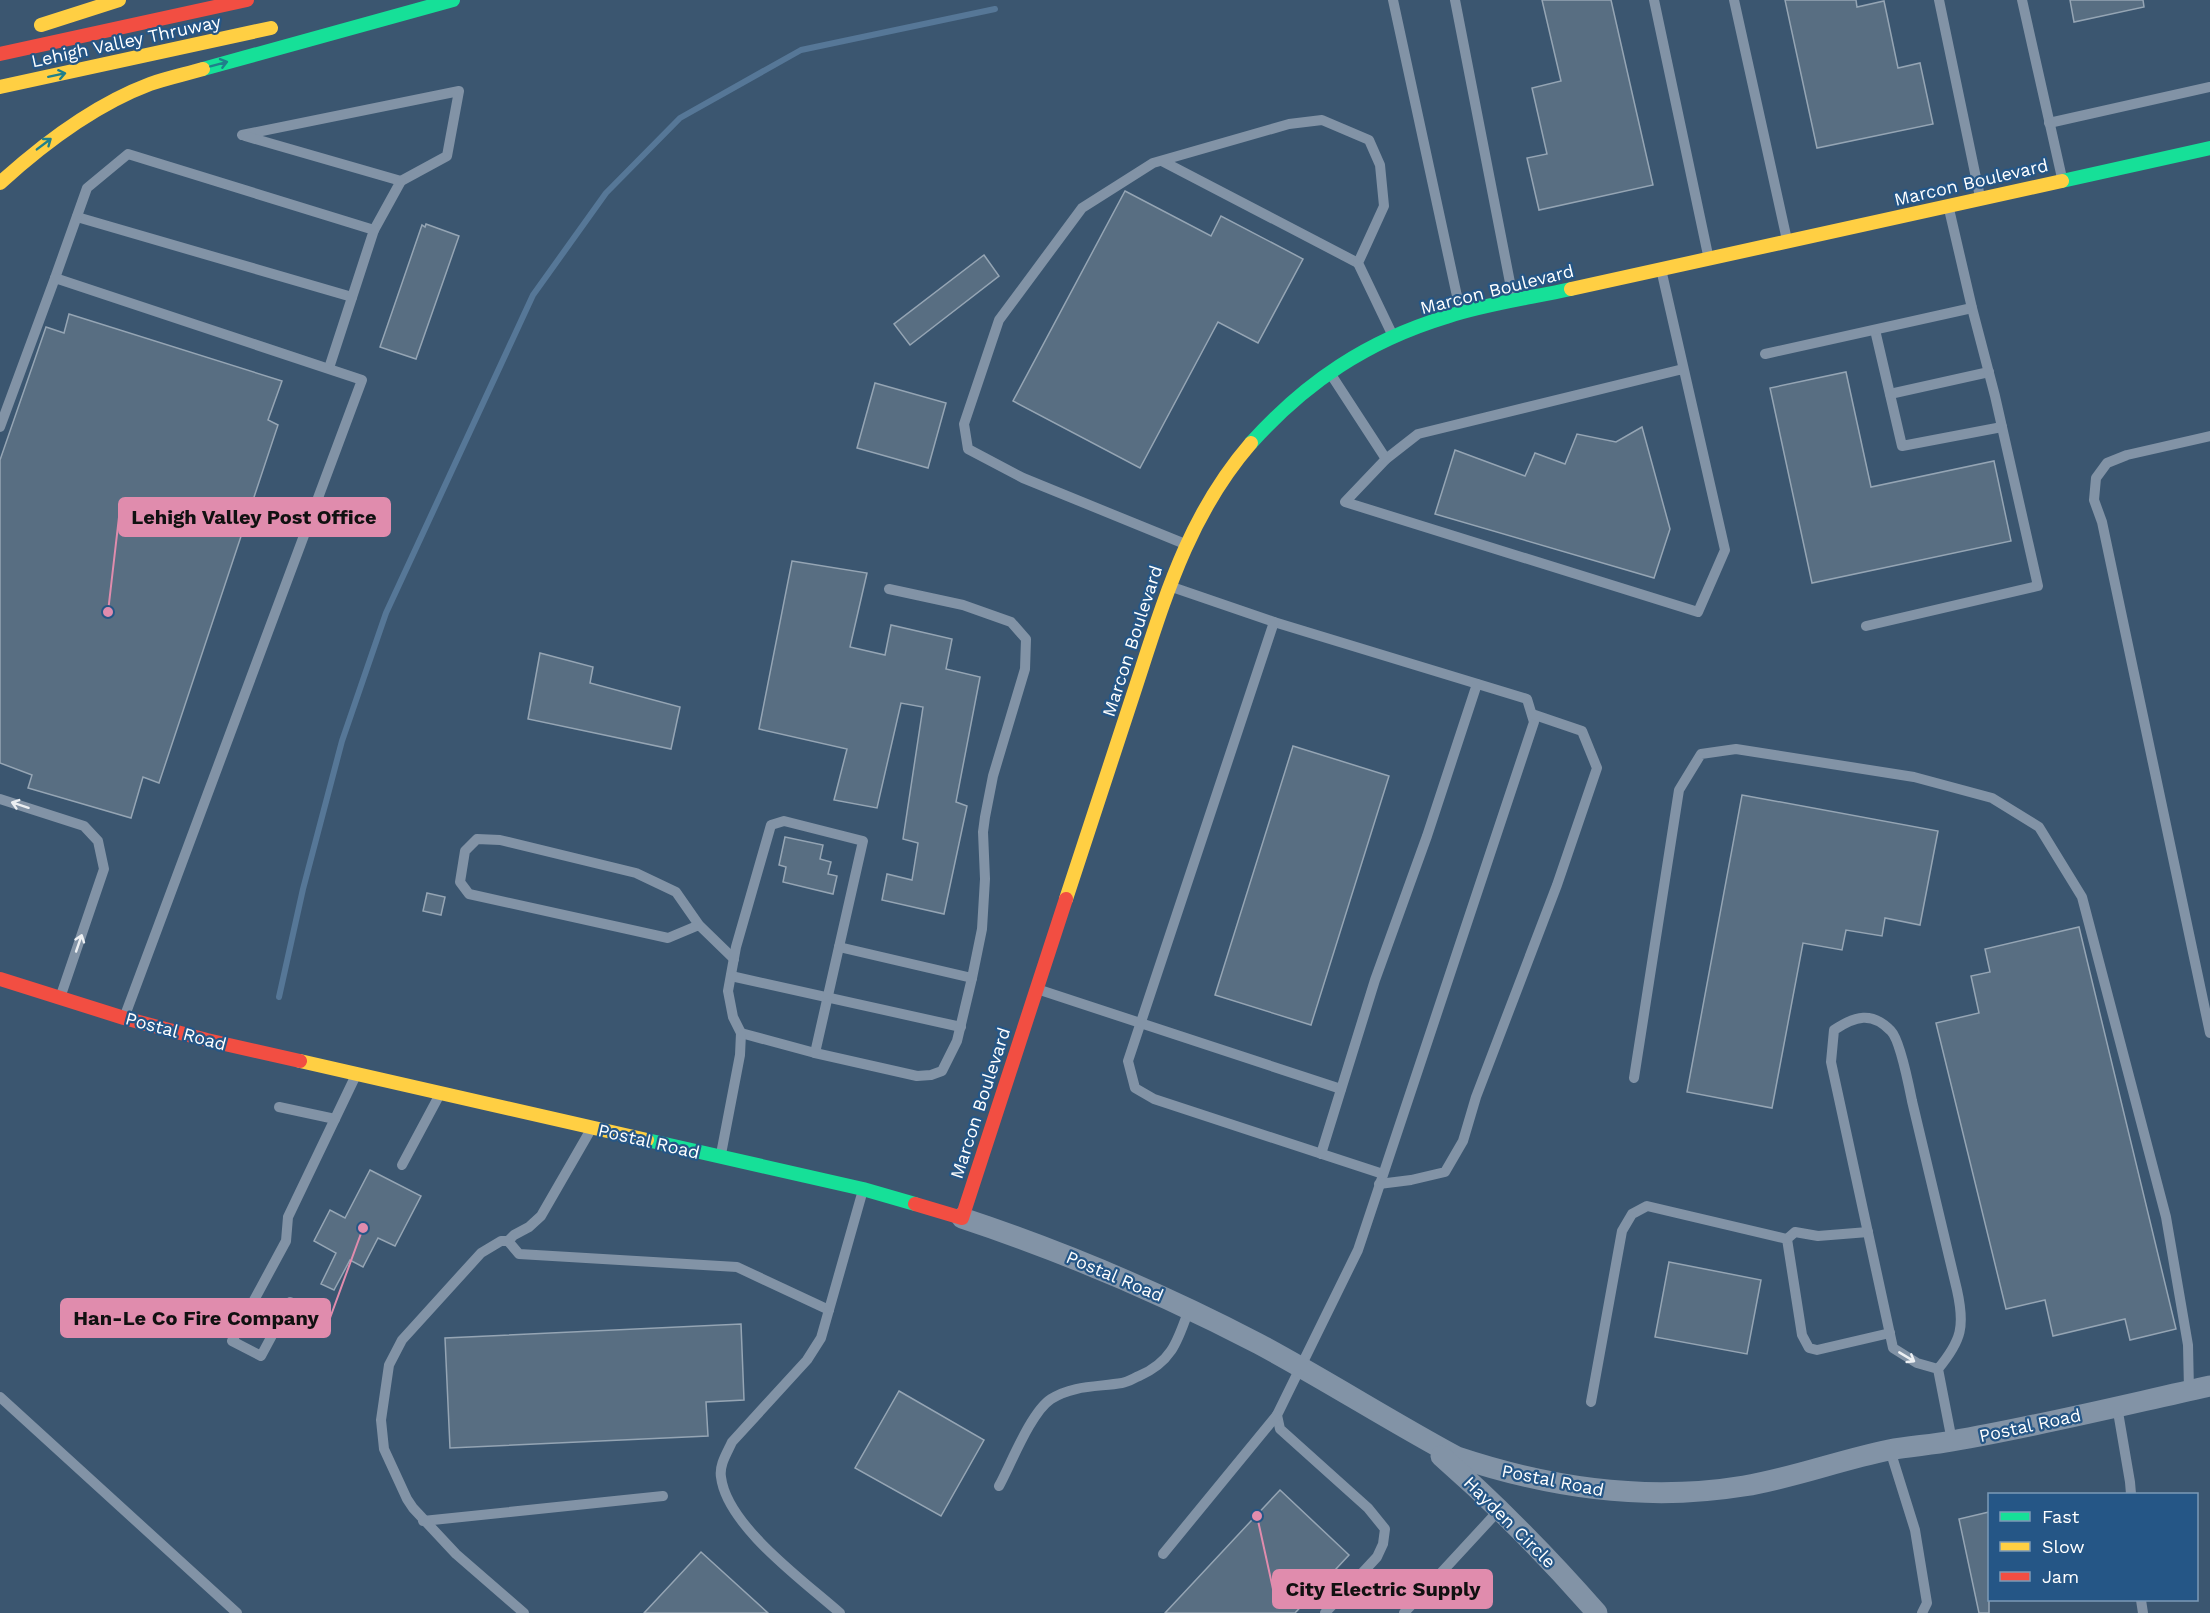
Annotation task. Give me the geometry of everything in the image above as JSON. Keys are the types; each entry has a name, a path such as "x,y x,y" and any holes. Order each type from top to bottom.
{"main road":[{"path":"31,28 119,0"},
{"name":"Lehigh Valley Thruway","path":"0,54 247,0"},
{"path":"0,183 39,147 61,132 103,106 150,84 453,0"},
{"name":"Lehigh Valley Thruway","path":"0,87 285,25"},
{"name":"Marcon Boulevard","path":"962,1218 1168,586 1185,544 1209,498 1234,462 1294,398 1329,372 1366,349 1447,316 2210,148"},
{"name":"Postal Road","path":"0,979 124,1018 273,1056 863,1189 962,1218"}],"street":[{"name":"Postal Road","path":"962,1218 1085,1262 1189,1309 1262,1346 1457,1457 1490,1468 1544,1481 1605,1491 1652,1494 1699,1492 1746,1486 1890,1450 1952,1442 2210,1386"},
{"name":"Hayden Circle","path":"1419,1437 1500,1509 1597,1613"}],"lane":[{"path":"1393,0 1461,313"},
{"path":"1455,0 1514,302"},
{"path":"1654,0 1708,258"},
{"path":"1734,0 1787,241"},
{"path":"1939,0 1980,198"},
{"path":"2022,0 2062,179"},
{"path":"2049,123 2210,87"},
{"path":"329,368 374,230 401,181 447,156 459,91 242,135 401,181"},
{"path":"1185,544 1023,478 968,449 964,424 999,320 1082,208 1153,163 1289,124 1322,120 1369,140 1380,165 1384,206 1358,263"},
{"path":"0,427 87,188 128,154 374,230"},
{"path":"1162,160 1358,263 1393,337"},
{"path":"1866,626 2038,586 1948,205"},
{"path":"76,217 352,297"},
{"path":"1661,269 1725,550 1698,612 1345,502 1386,459 1418,434 1683,369"},
{"path":"55,278 362,380 124,1018"},
{"path":"1765,354 1972,308"},
{"path":"1875,330 1902,447 2002,426"},
{"path":"1329,372 1386,459"},
{"path":"1890,394 1989,372"},
{"path":"2210,436 2127,455 2107,463 2096,478 2094,500 2104,534 2210,1033"},
{"path":"1163,1554 1277,1415 1358,1250 1534,722 1527,699 1274,622 1168,586"},
{"path":"741,1033 815,1053 917,1076 942,1071 957,1041 982,929 985,817 993,776 1025,669 1026,639 1011,622 963,605 889,589"},
{"path":"1274,622 1128,1061 1136,1088 1154,1100 1321,1154 1381,1179 1411,1180 1445,1172 1463,1141 1476,1097 1557,885 1597,768 1582,730 1532,714"},
{"path":"1321,1154 1375,981 1427,836 1477,684"},
{"path":"1634,1078 1679,790 1701,754 1736,749 1914,777 1992,798 2039,827 2082,897 2166,1217 2188,1345 2189,1390"},
{"path":"0,799 84,826 98,842 104,869 60,998"},
{"path":"720,1157 740,1055 741,1033 733,1017 728,991 734,959 771,825 784,821 863,841 815,1053"},
{"path":"699,925 668,938 469,894 460,882 465,851 477,839 500,840 636,873 676,892 699,925 734,959"},
{"path":"839,947 972,978"},
{"path":"731,976 961,1027"},
{"path":"1036,989 1140,1025 1341,1089"},
{"path":"1859,1017 1878,1019 1893,1033 1905,1072 1957,1290 1962,1316 1958,1338 1951,1354 1938,1369 1917,1363 1893,1348 1831,1062 1834,1030 1859,1017"},
{"path":"290,1302 261,1356 232,1341 286,1240 288,1217 356,1075"},
{"path":"402,1166 440,1094"},
{"path":"279,1107 335,1119"},
{"path":"524,1613 456,1554 423,1521 407,1499 384,1449 381,1420 389,1365 402,1340 481,1253 501,1241 508,1241 541,1216 592,1128"},
{"path":"840,1613 740,1520 726,1498 720,1475 724,1457 732,1442 812,1353 821,1338 863,1189"},
{"path":"1591,1402 1622,1231 1632,1214 1647,1206 1787,1239"},
{"path":"1787,1239 1795,1232 1818,1236 1868,1232"},
{"path":"1787,1239 1802,1335 1809,1348 1817,1350 1890,1333"},
{"path":"508,1241 519,1254 737,1267 829,1310"},
{"path":"999,1486 1036,1415 1050,1400 1071,1390 1124,1383 1149,1372 1166,1359 1172,1350 1189,1309"},
{"path":"1938,1369 1952,1442"},
{"path":"0,1397 237,1613"},
{"path":"2117,1406 2131,1493"},
{"path":"1277,1415 1280,1429 1368,1508 1385,1529 1383,1544 1377,1557 1325,1613"},
{"path":"1890,1450 1916,1530 1927,1603 1922,1613"},
{"path":"423,1521 663,1496"},
{"path":"1404,1613 1500,1509"}],"building":[{"path":"1542,0 1611,0 1653,185 1539,210 1527,158 1547,154 1532,88 1561,81"},
{"path":"1785,0 1856,0 1857,7 1884,1 1898,68 1920,63 1933,124 1817,148"},
{"path":"2070,0 2143,0 2144,7 2074,22"},
{"path":"1125,191 1211,236 1221,216 1303,259 1258,343 1218,322 1140,468 1013,401"},
{"path":"426,224 459,236 416,359 380,347 422,225 425,227"},
{"path":"984,255 999,276 910,345 894,324"},
{"path":"69,314 282,381 268,420 278,425 159,783 143,777 131,818 28,788 32,775 0,763 0,460 46,327 64,333"},
{"path":"1846,372 1871,487 1994,461 2011,541 1812,583 1770,388"},
{"path":"875,383 946,403 928,468 857,448"},
{"path":"1642,427 1670,529 1654,578 1435,514 1455,450 1525,476 1535,453 1565,464 1577,434 1616,442"},
{"path":"792,561 867,573 850,647 885,655 891,625 952,639 946,669 980,677 956,802 967,806 944,914 882,900 887,874 912,880 918,843 903,839 923,707 901,703 877,808 834,800 847,749 759,729"},
{"path":"540,653 593,667 590,683 680,707 671,749 528,719"},
{"path":"1293,746 1389,776 1311,1025 1215,995"},
{"path":"1742,795 1938,831 1920,925 1885,918 1882,936 1846,930 1842,950 1803,943 1772,1108 1687,1092"},
{"path":"785,837 823,845 820,859 831,862 828,874 837,876 833,894 783,882 786,867 779,865"},
{"path":"427,893 445,897 441,915 423,911"},
{"path":"2079,927 2176,1329 2130,1340 2125,1319 2053,1336 2045,1300 2006,1309 1936,1023 1979,1013 1971,976 1990,972 1985,949"},
{"path":"370,1170 421,1196 395,1246 378,1238 363,1267 350,1260 334,1290 321,1284 336,1253 314,1241 330,1210 345,1218"},
{"path":"1669,1262 1761,1280 1747,1354 1655,1337"},
{"path":"741,1324 744,1400 706,1402 708,1436 450,1448 445,1338"},
{"path":"899,1391 984,1440 941,1516 855,1468"},
{"path":"1280,1490 1349,1555 1295,1613 1165,1613"},
{"path":"1988,1512 1989,1613 1979,1613 1959,1519"},
{"path":"701,1552 768,1613 644,1613"}],"waterway":[{"path":"279,997 303,889 342,741 386,613 533,295 606,193 680,118 801,50 995,9"}],"traffic: fast":[{"path":"203,69 453,0"},
{"path":"2062,181 2210,148"},
{"path":"1251,443 1272,421 1316,383 1364,351 1390,338 1461,312 1571,289"},
{"path":"647,1140 863,1189 915,1204"}],"traffic: slow":[{"path":"41,25 119,0"},
{"path":"0,87 271,28"},
{"path":"0,183 70,126 109,103 150,84 203,69"},
{"path":"1571,289 2062,181"},
{"path":"1066,899 1167,593 1194,530 1210,500 1251,443"},
{"path":"300,1061 647,1140"}],"traffic: jam":[{"path":"0,54 247,0"},
{"path":"915,1204 962,1218 1066,899"},
{"path":"0,979 124,1018 300,1061"}],"place":[{"name":"Lehigh Valley Post Office","path":"108,612"},
{"name":"Han-Le Co Fire Company","path":"363,1228"},
{"name":"City Electric Supply","path":"1257,1516"}]}
